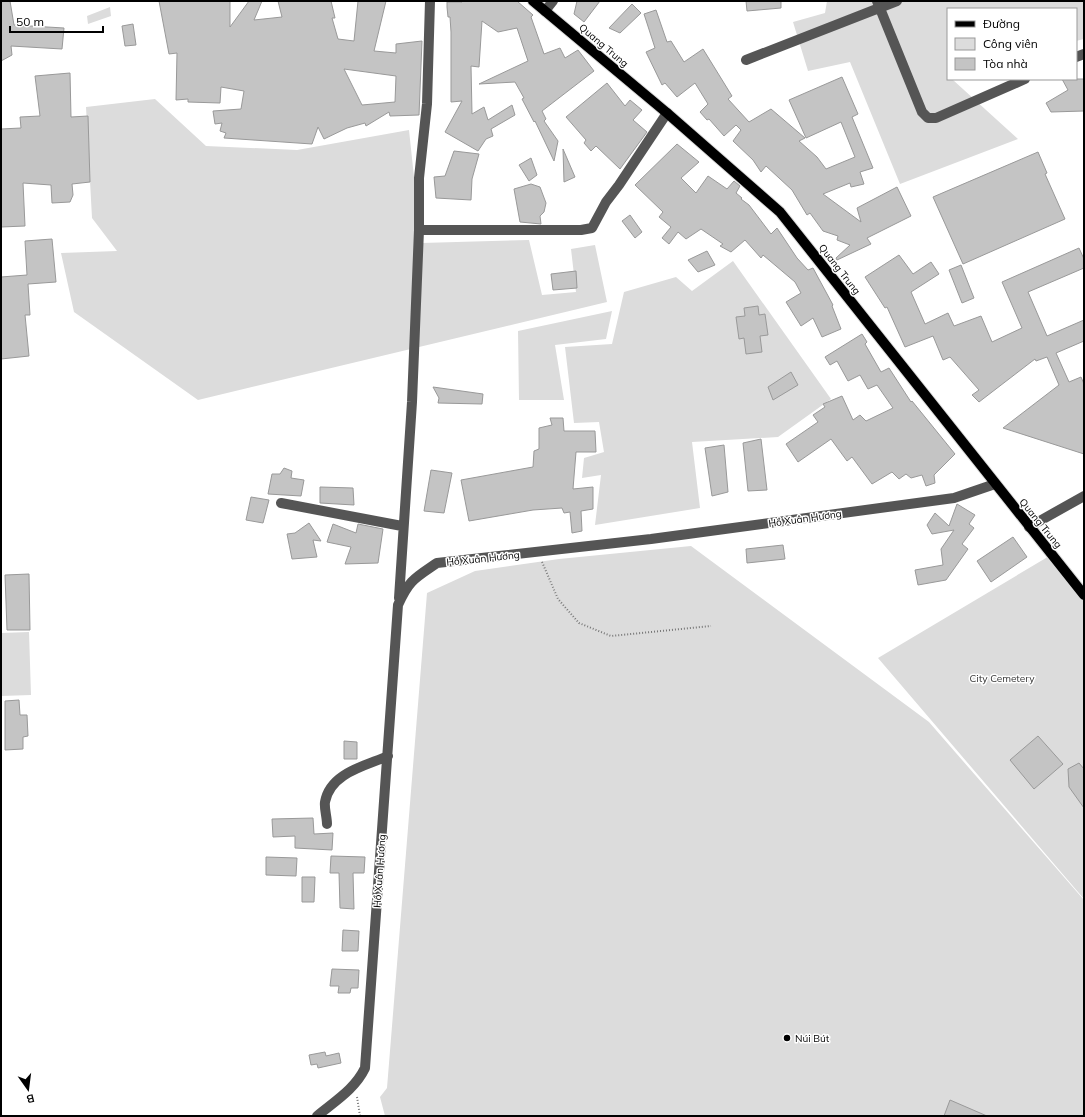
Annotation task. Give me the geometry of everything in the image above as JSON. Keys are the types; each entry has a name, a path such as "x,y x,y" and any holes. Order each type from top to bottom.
{"main road":[{"name":"Quang Trung","path":"533,1 667,113 780,212 1029,527 1084,594"}],"street":[{"path":"398,605 402,526 412,402 419,230 419,178 427,104 430,1"},
{"path":"545,11 553,1"},
{"path":"746,60 878,5 897,1"},
{"path":"878,5 922,112 928,118 936,118 1023,80"},
{"path":"419,230 582,230 592,228 606,202 667,113"},
{"name":"Hồ Xuân Hương","path":"318,1116 355,1084 365,1068 398,605 406,587 418,576 437,563 659,538 954,498 995,484"},
{"path":"1029,527 1084,496"},
{"path":"280,504 402,526"},
{"path":"327,824 325,802 332,785 343,775 388,756"}],"path":[{"path":"538,552 558,599 579,623 611,636 710,626"},
{"path":"355,1084 360,1116"}],"green space":[{"path":"827,1 1084,1 1084,39 1077,41 1077,8 947,8 947,80 953,80 1018,139 900,184 850,62 808,71 793,22 825,13"},
{"path":"110,7 111,16 88,24 87,16"},
{"path":"155,99 206,146 297,150 409,130 421,243 529,240 542,295 576,292 571,249 595,245 607,302 198,400 74,312 61,253 117,251 92,218 86,107"},
{"path":"733,261 831,399 778,437 692,442 700,508 595,525 601,475 582,478 584,458 604,452 599,422 574,423 565,347 612,344 624,292 676,277 692,291"},
{"path":"612,311 606,339 555,345 564,400 519,400 518,331"},
{"path":"691,546 929,722 1084,900 1084,1116 385,1116 380,1097 387,1088 427,593 475,571 559,559"},
{"name":"City Cemetery","path":"1051,555 1084,597 1084,899 878,658"},
{"path":"29,632 31,695 1,696 1,633"}],"building":[{"path":"1,1 10,1 14,25 64,28 62,49 11,46 12,55 1,61"},
{"path":"159,1 230,1 230,27 249,1 262,1 254,20 282,17 278,1 331,1 335,18 332,18 338,39 354,41 358,1 386,1 374,51 396,53 396,44 422,41 419,115 390,116 389,112 366,126 365,123 347,128 324,139 318,127 312,144 224,138 226,133 220,131 222,123 215,124 213,111 241,109 244,91 221,87 220,103 188,102 188,99 176,100 177,53 169,54","holes":["344,69 396,76 395,102 362,105"]},
{"path":"460,1 517,1 533,15 531,17 544,54 560,48 565,58 578,50 594,71 542,111 546,119 544,121 558,141 554,161 535,121 534,122 522,99 524,98 515,82 479,84 528,61 517,28 498,32 482,21 479,67 471,66 472,114 484,107 488,120 512,105 515,115 491,129 493,136 486,139 478,151 445,132 462,101 451,102 451,32 450,17 448,17 447,7 447,2 462,2"},
{"path":"577,1 600,1 584,22 574,14"},
{"path":"746,1 781,1 781,8 747,11"},
{"path":"632,4 641,13 620,33 609,28"},
{"path":"656,10 667,42 671,41 684,62 703,49 732,96 728,99 749,122 771,109 805,138 799,141 817,157 826,169 855,157 841,122 806,138 789,100 842,77 858,114 852,117 873,168 860,172 864,184 851,187 850,183 823,194 861,222 857,208 897,187 911,216 867,238 871,244 837,260 836,258 850,245 837,240 838,236 823,231 810,213 807,215 792,190 766,166 761,172 753,160 733,141 741,130 736,125 724,136 709,119 707,120 700,112 708,104 695,83 677,97 665,83 662,85 646,52 655,48 644,14"},
{"path":"133,24 136,45 125,46 122,26"},
{"path":"70,73 71,117 88,116 90,182 72,184 73,195 70,202 52,203 51,185 23,183 25,226 1,227 1,129 21,128 20,117 40,116 35,76"},
{"path":"1084,79 1084,111 1051,112 1046,103 1068,90 1063,80"},
{"path":"607,83 625,106 630,100 642,110 633,120 647,132 620,169 596,146 591,151 584,143 586,140 566,117"},
{"path":"677,144 699,162 681,178 696,193 708,176 727,189 734,181 740,186 736,193 749,205 771,234 777,228 797,258 808,270 813,268 833,305 832,306 841,329 822,337 813,318 801,326 786,302 801,293 795,282 763,255 761,258 745,240 731,252 720,246 723,244 701,229 686,239 678,232 669,244 662,238 671,227 659,217 663,212 635,185"},
{"path":"563,149 575,177 564,182"},
{"path":"454,151 479,154 472,179 471,200 436,198 434,177 445,176"},
{"path":"1038,152 1047,173 1045,174 1065,219 963,264 933,197"},
{"path":"531,158 537,175 529,181 519,165"},
{"path":"531,184 540,187 546,203 544,212 540,216 541,224 520,222 514,189"},
{"path":"630,215 642,232 635,238 622,221"},
{"path":"52,239 56,282 28,284 30,315 25,315 29,356 1,359 1,277 27,275 25,241"},
{"path":"1079,248 1084,259 1084,268 1028,292 1047,336 1084,320 1084,341 1056,353 1069,382 1081,377 1084,384 1084,454 1003,428 1059,385 1047,357 1036,361 1035,359 979,402 972,395 979,390 950,357 943,360 933,336 905,347 887,307 885,308 865,277 899,255 913,274 931,262 939,274 911,292 925,324 948,313 954,326 981,316 992,342 1022,328 1002,282"},
{"path":"707,251 715,265 698,272 688,260"},
{"path":"961,265 974,298 962,303 949,270"},
{"path":"576,271 577,288 553,290 551,274"},
{"path":"758,306 759,315 765,314 768,335 760,336 762,352 746,354 744,338 739,339 736,317 745,316 744,308"},
{"path":"862,334 867,342 865,344 881,372 889,368 911,402 912,401 955,454 934,475 935,483 926,486 922,475 911,478 906,474 899,479 892,472 872,484 852,457 847,461 831,439 798,462 786,444 818,422 813,415 825,407 823,404 842,396 853,420 860,415 866,421 893,408 877,385 868,389 860,375 848,381 837,361 830,365 825,357"},
{"path":"791,372 798,385 773,400 768,387"},
{"path":"433,387 483,394 482,404 438,403 439,398"},
{"path":"550,418 563,418 564,431 595,431 596,452 576,452 573,489 593,487 593,509 581,511 582,531 572,533 570,512 564,513 562,508 533,510 469,521 461,480 533,467 534,451 539,449 539,428 552,425"},
{"path":"761,439 767,490 748,491 743,443"},
{"path":"724,445 728,492 712,496 705,448"},
{"path":"284,468 292,471 291,478 304,480 301,496 268,494 272,474 280,474"},
{"path":"431,470 452,473 444,513 424,511"},
{"path":"320,487 353,488 354,505 320,503"},
{"path":"251,497 269,500 263,523 246,520"},
{"path":"957,504 975,515 969,524 974,528 962,544 968,549 946,580 918,585 915,570 943,565 941,549 954,530 932,534 927,525 935,513 949,526"},
{"path":"309,523 321,541 313,540 317,557 292,559 287,534 295,533"},
{"path":"333,524 356,533 358,524 383,529 378,563 345,564 351,547 327,542"},
{"path":"1013,537 1027,557 991,582 977,561"},
{"path":"783,545 785,559 747,563 746,549"},
{"path":"29,574 30,630 7,630 5,575"},
{"path":"19,700 20,715 27,715 28,736 23,737 23,749 5,750 5,701"},
{"path":"1038,736 1063,764 1034,789 1010,760"},
{"path":"344,741 357,742 357,759 344,759"},
{"path":"1079,763 1084,769 1084,808 1069,787 1068,769"},
{"path":"313,818 314,834 333,833 332,850 295,848 295,836 273,837 272,819"},
{"path":"331,856 365,857 364,873 353,873 354,909 340,908 339,873 330,873"},
{"path":"266,857 297,858 296,876 266,875"},
{"path":"302,877 315,877 314,902 302,902"},
{"path":"343,930 359,931 358,951 342,951"},
{"path":"332,969 359,970 358,988 351,988 350,993 338,993 339,986 330,986"},
{"path":"325,1052 326,1056 339,1053 341,1063 318,1068 317,1064 311,1065 309,1055"},
{"path":"950,1100 987,1116 944,1116"}],"place":[{"name":"Núi Bút","path":"787,1038"}]}
